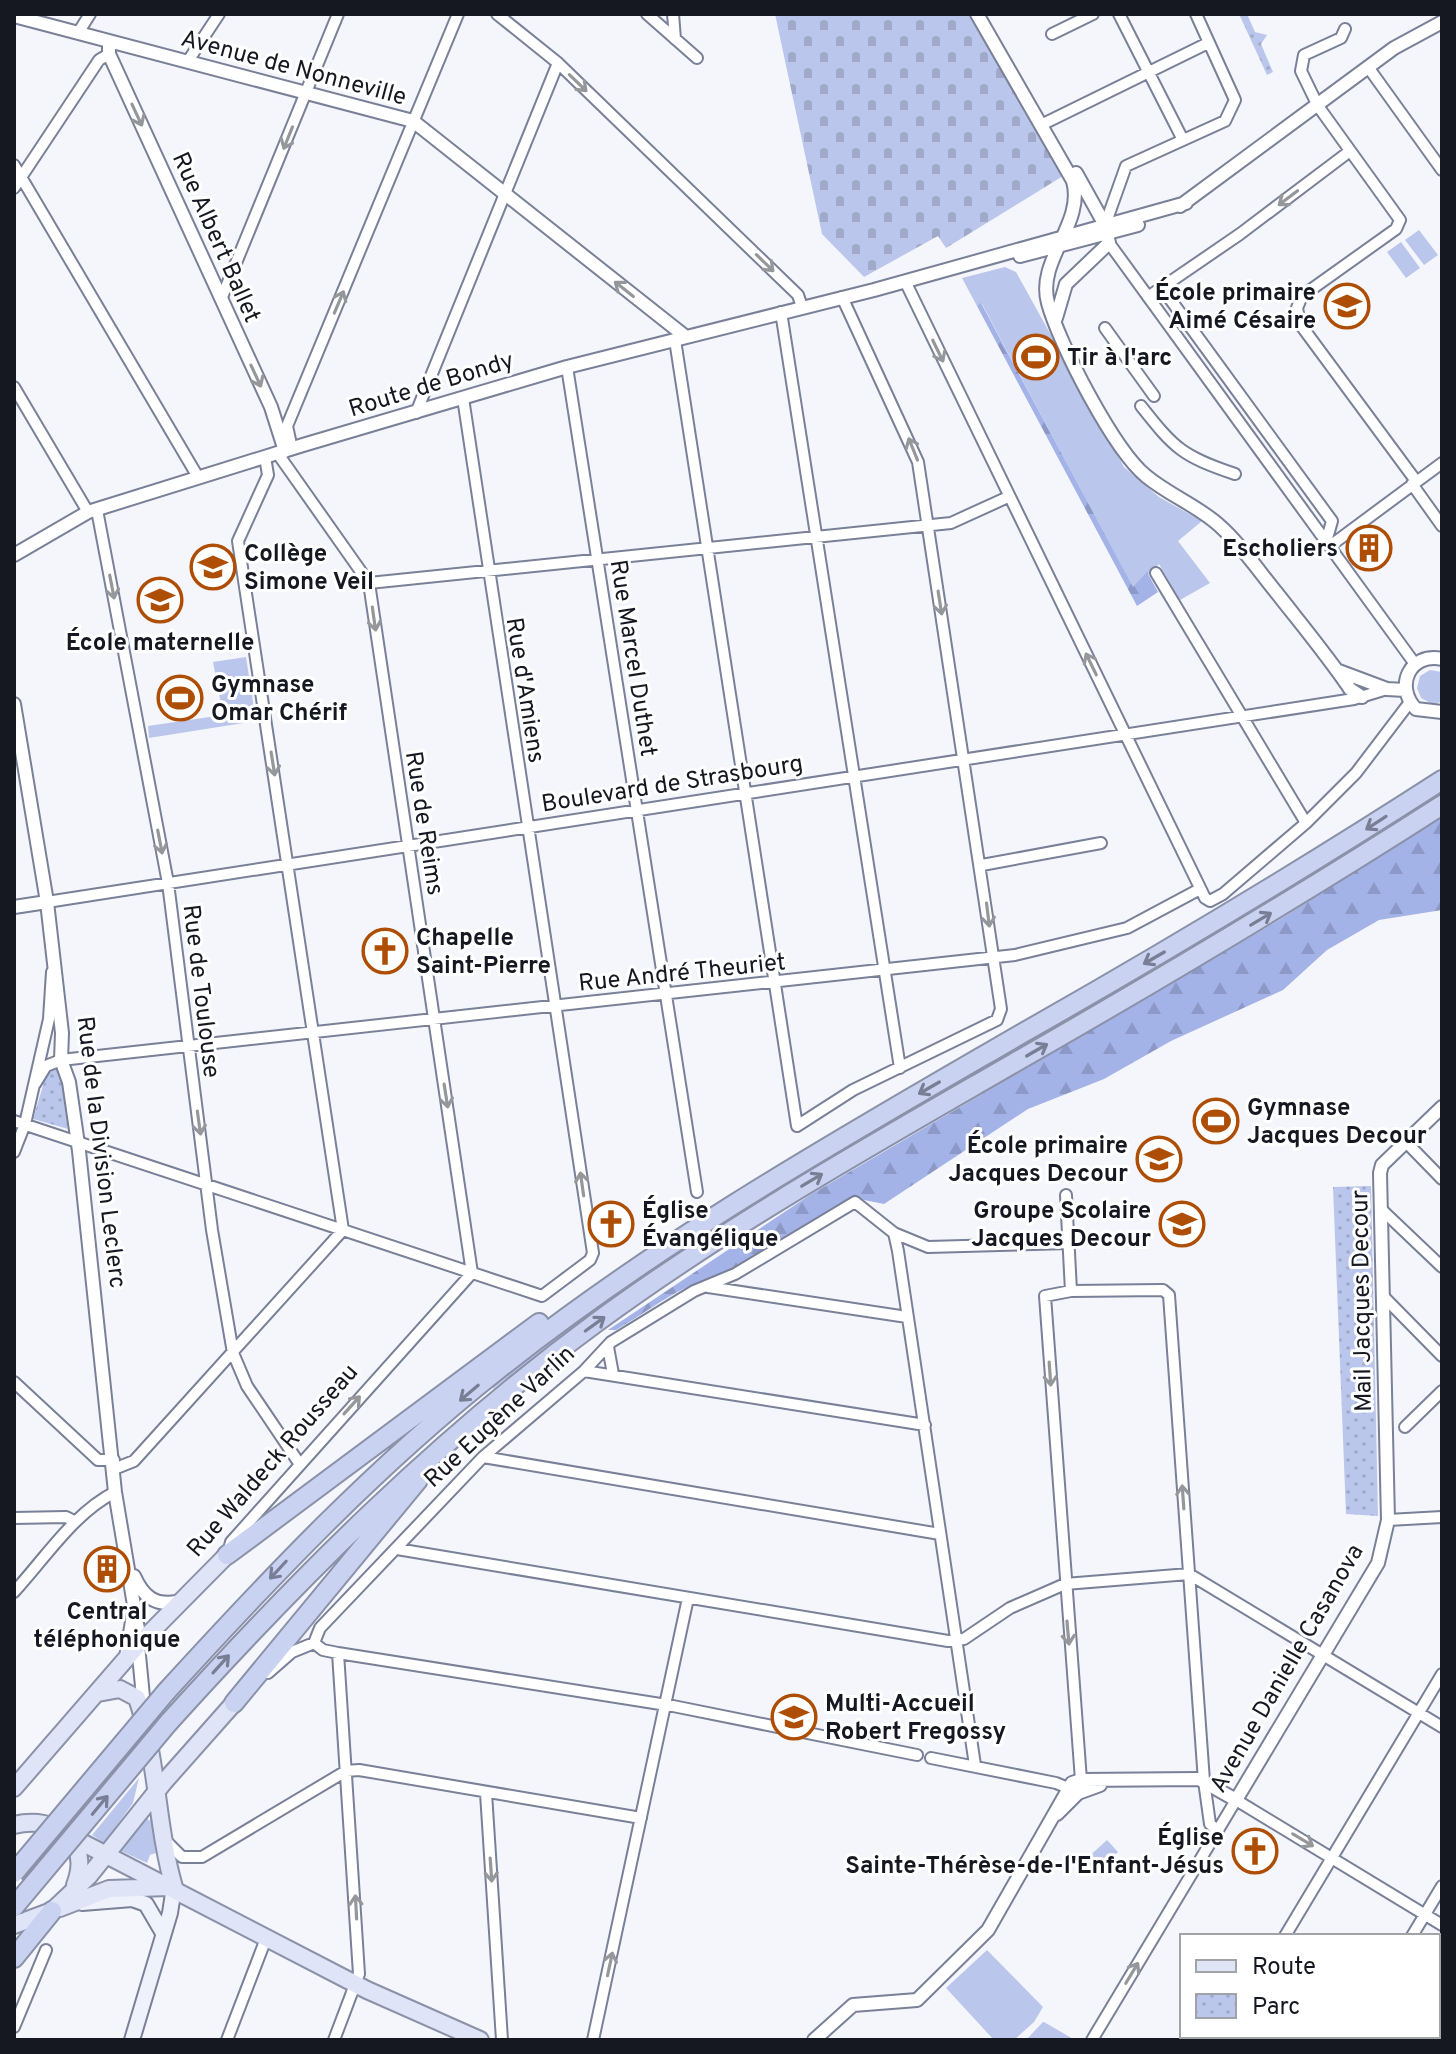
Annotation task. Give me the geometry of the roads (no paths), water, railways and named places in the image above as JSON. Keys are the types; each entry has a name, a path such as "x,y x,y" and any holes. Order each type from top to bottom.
{"highway":[{"path":"14,1873 166,1692 306,1540 358,1489 495,1372 597,1295 750,1193 1292,877 1442,780"},
{"path":"14,1907 169,1722 281,1599 426,1461 563,1348 741,1224 1245,929 1442,805"},
{"path":"227,1555 574,1298 597,1295"},
{"path":"234,1703 418,1480 426,1461"},
{"path":"14,1958 52,1911"}],"main road":[{"name":"Rue Waldeck Rousseau","path":"14,1788 98,1693 139,1640 227,1555"},
{"name":"Rue de la Division Leclerc","path":"98,1693 120,1689 137,1698 146,1726 162,1835 174,1887"},
{"name":"Rue Eugène Varlin","path":"73,1897 157,1790 234,1703"},
{"name":"Rue Eugène Varlin","path":"162,1835 167,1799 189,1754"},
{"path":"14,1825 37,1824 107,1852 447,2032 480,2040"},
{"path":"62,1832 79,1847 81,1869 73,1897"},
{"path":"14,1925 52,1911 73,1897 109,1889 174,1887"},
{"path":"132,2040 174,1887"},
{"path":"73,1897 132,1899 146,1904 163,1933"}],"street":[{"path":"78,33 90,14"},
{"path":"188,61 219,14"},
{"path":"222,297 338,14"},
{"path":"343,1230 238,541 279,453 287,426 458,14"},
{"path":"497,14 558,63 798,295 802,307"},
{"path":"647,14 697,58"},
{"path":"673,14 675,39"},
{"path":"977,14 1044,123 1076,191 1067,243 1053,258 1047,301 1055,322 1130,461 1164,489 1205,513 1232,538 1350,689 1362,697"},
{"path":"987,14 1106,238 1415,664"},
{"path":"1052,34 1093,14"},
{"path":"1119,14 1183,140"},
{"path":"1055,322 1066,284 1106,238 1126,166 1225,121 1235,100 1196,14"},
{"path":"1318,106 1394,48 1442,23 1437,14"},
{"name":"Avenue de Nonneville","path":"14,16 78,33 109,48 188,61 413,121 680,339"},
{"path":"1345,29 1341,38 1304,55 1301,71 1318,106 1400,220 1396,229 1302,296 1297,308 1300,324 1442,526"},
{"path":"1044,123 1208,43"},
{"path":"14,188 109,48"},
{"name":"Rue Albert Ballet","path":"109,48 271,407 279,453"},
{"path":"416,413 503,192 558,63"},
{"path":"1368,67 1442,170"},
{"name":"Route de Bondy","path":"14,555 92,511 567,367 954,267 1106,238 1186,203 1318,106"},
{"path":"1148,297 1350,151"},
{"path":"14,165 198,477"},
{"path":"1067,243 1088,255 1106,238"},
{"path":"905,281 1200,889 1210,901 1223,894 1306,823 1356,773 1407,696 1407,674 1424,658 1442,659"},
{"path":"1162,288 1332,521 1328,544"},
{"path":"680,339 707,549 797,1126 853,1090 997,1020 1001,1009 982,865 918,462 842,297"},
{"path":"781,312 900,1068"},
{"path":"1105,328 1154,396"},
{"name":"Rue Marcel Duthet","path":"567,367 697,1192"},
{"name":"Rue de Toulouse","path":"14,387 92,511 168,883 221,1296 233,1353 247,1386 299,1463"},
{"name":"Rue d'Amiens","path":"463,398 593,1253 583,1267 542,1296 472,1273"},
{"path":"1141,406 1175,448 1203,463 1235,474"},
{"name":"Rue de Reims","path":"279,453 369,583 472,1273"},
{"path":"1328,544 1442,463"},
{"path":"369,583 951,523 1008,497"},
{"path":"1156,573 1306,823"},
{"path":"1338,670 1407,696 1425,712 1442,712"},
{"path":"1338,702 1350,689"},
{"name":"Boulevard de Strasbourg","path":"14,907 1338,702 1387,689"},
{"name":"Rue de la Division Leclerc","path":"14,704 54,954 62,1033 61,1060 69,1082 77,1142 115,1492 139,1640 146,1726"},
{"path":"982,865 1101,843"},
{"name":"Rue André Theuriet","path":"61,1060 886,972 1036,952 1127,928 1200,889"},
{"path":"14,1152 20,1122 35,1084 49,1019 54,954"},
{"path":"35,1084 46,1066 61,1060"},
{"name":"Mail Jacques Decour","path":"1388,1520 1382,1165 1442,1107"},
{"path":"20,1122 472,1273"},
{"path":"1406,1142 1442,1179"},
{"path":"1066,1195 1071,1291"},
{"name":"Rue Eugène Varlin","path":"234,1703 292,1652 314,1643 320,1628 483,1457 584,1371 617,1338 706,1286 735,1274 855,1202 889,1230"},
{"path":"1381,1209 1442,1267"},
{"path":"14,1382 98,1460 114,1464 134,1461 343,1230"},
{"path":"889,1230 928,1247 1069,1243"},
{"path":"889,1230 925,1425 975,1765"},
{"name":"Rue Waldeck Rousseau","path":"227,1555 231,1542 299,1463 472,1273"},
{"path":"735,1274 752,1291"},
{"path":"706,1286 907,1317"},
{"path":"814,2040 853,2005 917,2000 988,1930 1043,1833 1079,1787 1045,1296 1071,1291 1166,1291 1204,1781 1210,1824 1217,1830"},
{"path":"1383,1296 1442,1356"},
{"path":"608,1347 613,1374"},
{"path":"584,1371 925,1425"},
{"path":"1405,1427 1442,1391"},
{"path":"14,1397 26,1394"},
{"path":"499,1444 515,1462"},
{"path":"483,1457 940,1534"},
{"path":"14,1592 67,1534 74,1521 99,1499 115,1492"},
{"path":"14,1518 64,1517 74,1521"},
{"path":"1388,1520 1442,1517"},
{"name":"Avenue Danielle Casanova","path":"1092,2040 1378,1563 1388,1520"},
{"path":"397,1549 957,1641 1010,1608 1065,1584 1189,1574 1442,1727"},
{"name":"Rue de la Division Leclerc","path":"127,1560 146,1597 164,1604 177,1602"},
{"path":"593,2040 688,1598"},
{"name":"Rue de la Division Leclerc","path":"126,1658 134,1608"},
{"path":"314,1643 338,1653 665,1705 917,1755"},
{"path":"334,2040 359,1974 338,1653"},
{"path":"1286,1934 1442,1674"},
{"path":"931,1758 1079,1787 1119,1781 1204,1781 1442,1925"},
{"path":"162,1835 182,1857 202,1857 346,1771 359,1770 641,1818"},
{"path":"486,1793 502,2040"},
{"path":"1413,1934 1442,1886"},
{"path":"227,2040 267,1936"},
{"path":"14,2027 46,1950"}],"place":[{"name":"École primaire Aimé Césaire","path":"1347,306"},
{"name":"Tir à l'arc","path":"1036,357"},
{"name":"Escholiers","path":"1369,548"},
{"name":"Collège Simone Veil","path":"213,567"},
{"name":"École maternelle","path":"160,600"},
{"name":"Gymnase Omar Chérif","path":"180,698"},
{"name":"Chapelle Saint-Pierre","path":"385,951"},
{"name":"Gymnase Jacques Decour","path":"1216,1121"},
{"name":"École primaire Jacques Decour","path":"1159,1159"},
{"name":"Église Évangélique","path":"611,1224"},
{"name":"Groupe Scolaire Jacques Decour","path":"1182,1224"},
{"name":"Central téléphonique","path":"107,1569"},
{"name":"Multi-Accueil Robert Fregossy","path":"794,1717"},
{"name":"Église Sainte-Thérèse-de-l'Enfant-Jésus","path":"1255,1851"}]}
